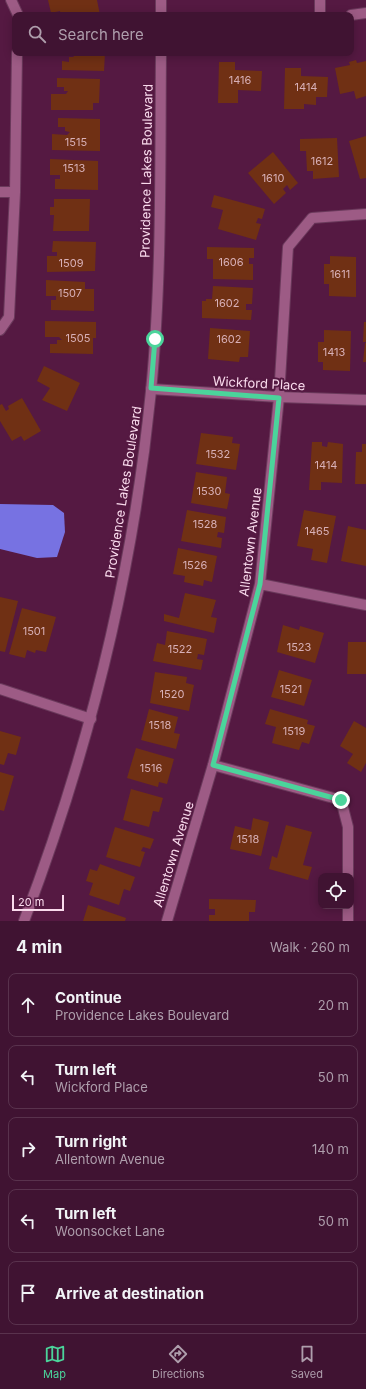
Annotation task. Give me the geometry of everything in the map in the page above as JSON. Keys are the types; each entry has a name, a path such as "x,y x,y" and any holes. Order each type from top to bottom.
{"street":[{"path":"11,0 17,12"},
{"path":"161,0 161,12"},
{"path":"320,0 320,12"},
{"path":"354,15 366,13"},
{"path":"0,330 9,317 15,192 17,56"},
{"name":"Providence Lakes Boulevard","path":"24,921 64,810 91,719 112,634 129,547 142,468 151,388 159,247 161,56"},
{"path":"0,192 15,192"},
{"name":"Allentown Avenue","path":"166,921 213,765 260,584 279,398 288,247 312,218 366,214"},
{"name":"Wickford Place","path":"151,388 279,398 366,400"},
{"path":"260,584 366,604"},
{"path":"0,689 91,719"},
{"path":"213,765 341,800 348,827 348,873"},
{"path":"348,909 348,921"}],"shaded area":[{"path":"0,504 53,505 64,513 65,532 57,557 37,558 0,549"}],"building":[{"path":"48,0 97,0 99,12 60,11 51,12"},
{"path":"73,56 105,56 104,71 62,70 62,61 69,62 69,57 74,57"},
{"path":"356,60 357,63 366,61 366,96 356,99 354,91 340,94 335,68 350,65 349,62"},
{"path":"219,62 235,62 235,70 262,71 261,91 238,90 238,103 218,103"},
{"path":"285,68 301,68 301,76 328,77 327,97 316,97 316,105 304,104 304,109 284,109"},
{"path":"57,78 100,79 99,103 93,103 93,110 51,110 51,94 66,94 68,91 64,91 64,87 57,87"},
{"path":"58,118 100,119 100,151 52,150 52,134 67,135 70,132 65,131 65,127 58,127"},
{"path":"366,136 366,178 360,179 349,141"},
{"path":"337,138 339,177 313,179 313,171 307,171 306,151 300,151 300,139"},
{"path":"273,152 298,183 290,190 287,185 283,189 286,193 274,204 248,173"},
{"path":"50,159 98,161 98,190 55,189 55,179 60,179 60,175 50,175"},
{"path":"214,195 265,209 262,219 258,218 256,223 261,224 256,240 218,229 223,210 211,207"},
{"path":"54,199 90,199 89,231 53,231 54,215 50,215 50,207 54,207"},
{"path":"53,241 96,242 95,271 47,272 47,256 57,256 57,252 52,252"},
{"path":"207,247 254,248 254,258 249,258 249,264 253,264 253,280 213,279 213,259 207,259"},
{"path":"330,256 356,257 356,297 329,296 329,284 324,284 324,264 330,264"},
{"path":"46,280 85,282 85,289 94,289 94,311 51,310 51,300 56,300 56,296 46,296"},
{"path":"213,286 253,288 252,304 246,304 246,310 252,310 251,320 202,318 202,301 212,299"},
{"path":"45,321 96,322 96,338 93,338 93,354 50,353 50,344 57,344 57,340 62,340 59,337 45,337"},
{"path":"364,322 366,322 366,342 363,342"},
{"path":"210,328 250,331 248,357 240,357 239,362 208,359"},
{"path":"324,330 351,331 350,371 323,370 323,362 318,362 318,342 324,342"},
{"path":"365,343 366,362 363,362"},
{"path":"44,366 80,383 67,411 42,400 50,388 37,381"},
{"path":"22,398 41,431 24,441 21,436 12,441 0,421 0,405 2,404 6,411 9,409 8,406"},
{"path":"201,433 233,437 232,443 240,444 236,470 196,464"},
{"path":"312,442 322,442 322,446 327,447 328,442 343,444 342,483 321,482 321,490 309,490"},
{"path":"362,444 366,444 366,484 355,484 356,452 362,452"},
{"path":"196,472 227,477 225,493 230,494 227,509 191,503"},
{"path":"187,510 226,517 224,533 218,532 217,537 222,538 221,548 181,541"},
{"path":"304,510 336,516 327,563 311,560 313,549 297,546"},
{"path":"348,526 366,530 366,566 341,561"},
{"path":"178,548 217,556 212,582 204,580 203,586 184,582 185,576 173,574"},
{"path":"185,593 216,600 211,617 217,618 214,633 164,621 164,614 179,618"},
{"path":"0,597 18,601 5,652 0,651"},
{"path":"22,608 56,617 46,652 36,650 35,653 27,650 25,658 9,654"},
{"path":"283,625 299,630 300,626 324,633 315,663 277,652"},
{"path":"167,631 207,639 204,655 198,654 197,659 203,660 201,670 153,661 157,643 165,645"},
{"path":"348,642 366,642 366,674 347,674"},
{"path":"279,670 312,680 304,706 271,697"},
{"path":"155,672 187,677 186,683 194,685 189,711 150,703"},
{"path":"149,709 178,717 174,733 180,734 176,749 141,740"},
{"path":"270,709 308,720 307,724 315,726 309,744 302,742 299,750 272,743 276,727 265,724"},
{"path":"354,721 366,728 366,763 361,772 347,763 353,754 340,746"},
{"path":"0,731 21,737 16,755 8,753 4,765 0,764"},
{"path":"136,748 174,759 167,784 159,782 158,787 127,778"},
{"path":"0,772 14,776 4,811 0,810"},
{"path":"131,789 163,798 159,812 153,811 149,827 123,820"},
{"path":"253,818 269,822 261,856 230,849 235,826 251,830"},
{"path":"286,825 312,832 303,865 312,867 308,880 269,869 272,856 277,858"},
{"path":"115,827 154,839 150,849 143,847 141,851 145,852 140,867 106,857"},
{"path":"100,864 135,877 130,891 124,889 119,905 89,895 93,883 86,881 90,869 97,871"},
{"path":"209,899 256,900 255,912 249,912 249,921 209,921 209,915 215,915 215,909 209,909"},
{"path":"88,905 126,918 125,921 83,921"}],"route":[{"path":"155,339 151,388 184,392 279,398 260,584 213,765 341,800"}]}
